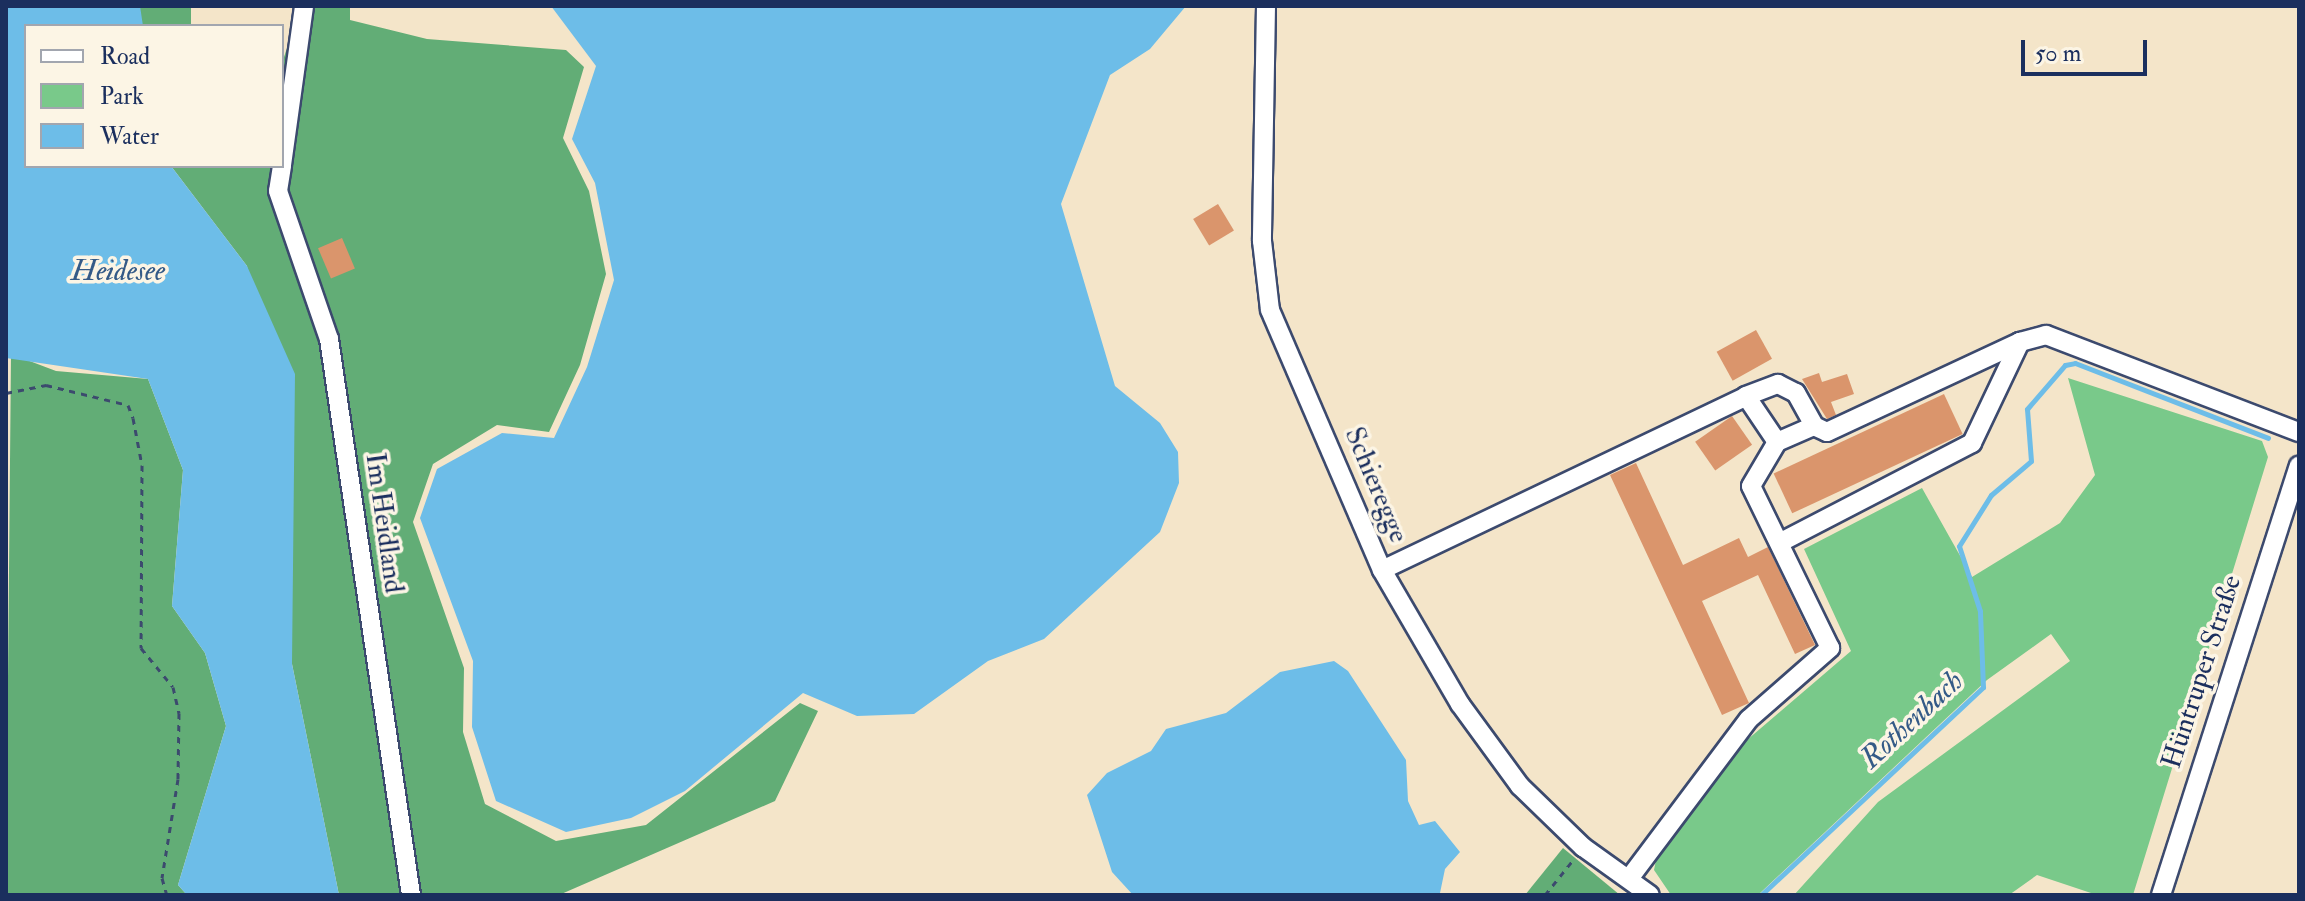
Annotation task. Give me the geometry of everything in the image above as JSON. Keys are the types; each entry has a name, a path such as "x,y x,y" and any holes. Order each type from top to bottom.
{"street":[{"name":"Im Heidland","path":"284,151 304,6"},
{"name":"Schieregge","path":"1266,6 1262,241 1270,310 1382,570 1460,704 1520,786 1583,847 1631,876 1650,895"},
{"name":"Im Heidland","path":"282,168 278,191 329,339 411,895"},
{"path":"1382,570 1746,396 1778,384 1796,393 1814,426 1827,432 2020,342 2046,335 2299,432"},
{"path":"1783,541 1972,443 2020,342"},
{"path":"1746,396 1777,442"},
{"path":"1631,876 1749,719 1830,648 1783,541 1751,486 1777,442 1814,426"},
{"name":"Hüntruper Straße","path":"2161,895 2299,466"}],"path":[{"path":"6,393 46,385 128,405 133,418 142,465 141,648 173,687 179,713 178,779 162,878 167,895"},
{"path":"1545,895 1583,847"}],"green space":[{"path":"140,6 191,6 191,24 140,24"},
{"path":"301,6 350,6 350,20 427,39 566,50 584,67 563,138 589,191 606,274 580,365 549,432 497,425 433,464 413,522 464,668 463,732 485,804 556,841 646,825 800,703 818,711 775,801 559,895 339,895 292,664 291,569 247,266 173,168 284,168 284,57"},
{"path":"11,354 56,371 148,379 183,470 172,606 205,653 226,726 178,885 187,895 6,895"},
{"path":"2068,378 2262,441 2268,457 2133,895 2097,895 2037,875 2009,895 1794,895 1878,802 2070,661 2051,634 1987,680 1758,895 1671,895 1654,870 1656,860 1733,752 1851,651 1804,549 1922,488 1972,577 2060,523 2095,475"},
{"path":"1563,848 1620,895 1525,895"}],"water":[{"name":"Heidesee","path":"6,6 140,6 143,24 24,24 24,168 173,168 247,266 295,374 292,664 339,895 187,895 178,885 226,726 205,653 172,606 183,470 148,379 6,358"},
{"path":"551,6 1186,6 1150,49 1110,75 1061,204 1115,386 1160,423 1178,452 1179,483 1160,532 1044,639 988,661 914,714 857,716 803,693 685,791 631,818 566,832 496,801 472,727 473,661 420,518 437,469 502,433 554,438 587,367 614,280 595,183 572,139 596,66"},
{"path":"1334,661 1348,671 1406,760 1408,801 1419,825 1435,821 1460,852 1445,869 1440,893 1133,895 1112,872 1087,795 1107,773 1151,751 1166,729 1226,713 1280,672"}],"building":[{"path":"1218,204 1234,231 1209,246 1193,219"},
{"path":"342,238 355,268 331,279 318,248"},
{"path":"1756,330 1772,359 1733,381 1717,352"},
{"path":"1819,373 1822,382 1847,374 1854,394 1831,402 1836,415 1827,419 1802,379"},
{"path":"1944,394 1963,434 1792,513 1774,473"},
{"path":"1732,416 1752,445 1715,470 1695,442"},
{"path":"1636,463 1683,565 1739,538 1748,557 1768,547 1815,645 1795,654 1758,575 1702,601 1749,703 1722,715 1610,475"}],"waterway":[{"name":"Rothenbach","path":"1761,895 1983,687 1980,611 1959,546 1991,495 2031,461 2027,409 2065,365 2075,363 2268,438"}]}
